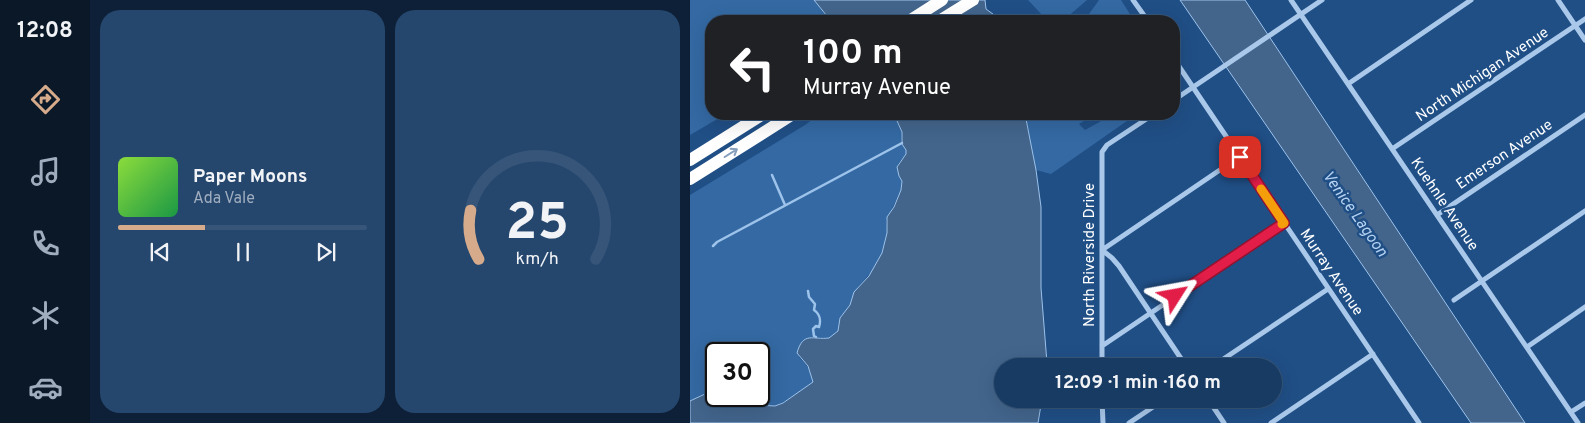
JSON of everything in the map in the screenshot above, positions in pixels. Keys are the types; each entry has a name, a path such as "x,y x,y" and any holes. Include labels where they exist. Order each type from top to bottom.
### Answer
{"highway":[{"path":"918,15 942,0"},
{"path":"949,15 973,0"},
{"path":"690,160 753,120"},
{"path":"690,180 784,120"}],"street":[{"path":"1133,0 1144,15"},
{"name":"Kuehnle Avenue","path":"1291,0 1578,423"},
{"path":"1180,96 1322,0"},
{"path":"1348,84 1471,0"},
{"path":"1558,0 1585,40"},
{"name":"North Michigan Avenue","path":"1392,149 1585,19"},
{"name":"Murray Avenue","path":"1180,68 1417,422"},
{"name":"Emerson Avenue","path":"1437,215 1585,115"},
{"name":"North Riverside Drive","path":"1102,358 1102,155 1107,145 1145,120"},
{"path":"1181,358 1119,266 1102,250 1240,157"},
{"path":"1454,300 1585,211"},
{"path":"1102,346 1284,223"},
{"path":"1225,358 1328,289"},
{"path":"1526,347 1585,307"},
{"path":"1271,423 1373,354"},
{"path":"1571,412 1585,403"},
{"path":"1102,408 1103,423"},
{"path":"1129,423 1152,408"},
{"path":"1214,408 1224,423"}],"shaded area":[{"path":"690,0 815,0 825,15 705,15 705,120 716,120 690,135"},
{"path":"1028,0 1087,0 1070,15 1042,15"},
{"path":"1099,0 1121,0 1130,15 1088,15"},
{"path":"812,120 897,120 902,132 901,141 906,154 898,164 899,176 902,181 901,190 886,221 887,233 882,253 873,270 858,287 850,305 840,318 838,331 829,338 812,337 799,357 810,371 813,382 778,405 770,406 770,342 705,342 705,394 690,401 690,195"},
{"path":"1026,120 1085,120 1079,124 1085,130 1103,120 1128,120 1051,174 1036,170"}],"water":[{"path":"814,0 985,0 986,9 994,15 826,15"},
{"name":"Venice Lagoon","path":"1180,0 1245,0 1525,423 1471,423"},
{"path":"897,120 1026,120 1041,207 1041,288 1047,358 994,358 994,408 1040,408 1038,423 690,423 690,401 705,394 705,407 770,407 783,403 813,382 808,366 797,353 799,346 806,339 829,338 838,331 840,318 850,305 854,292 869,276 882,253 887,233 887,217 894,207 901,190 902,181 897,167 906,154 902,144 902,132"}],"waterway":[{"path":"713,246 717,242 902,143"},
{"path":"772,175 785,205"},
{"path":"808,291 809,297 815,304 814,310 820,318 819,327 816,326 813,329 814,336 816,337"}],"slow traffic":[{"path":"1261,189 1284,223 1282,224"}],"route":[{"path":"1175,296 1284,223 1240,157"}]}
